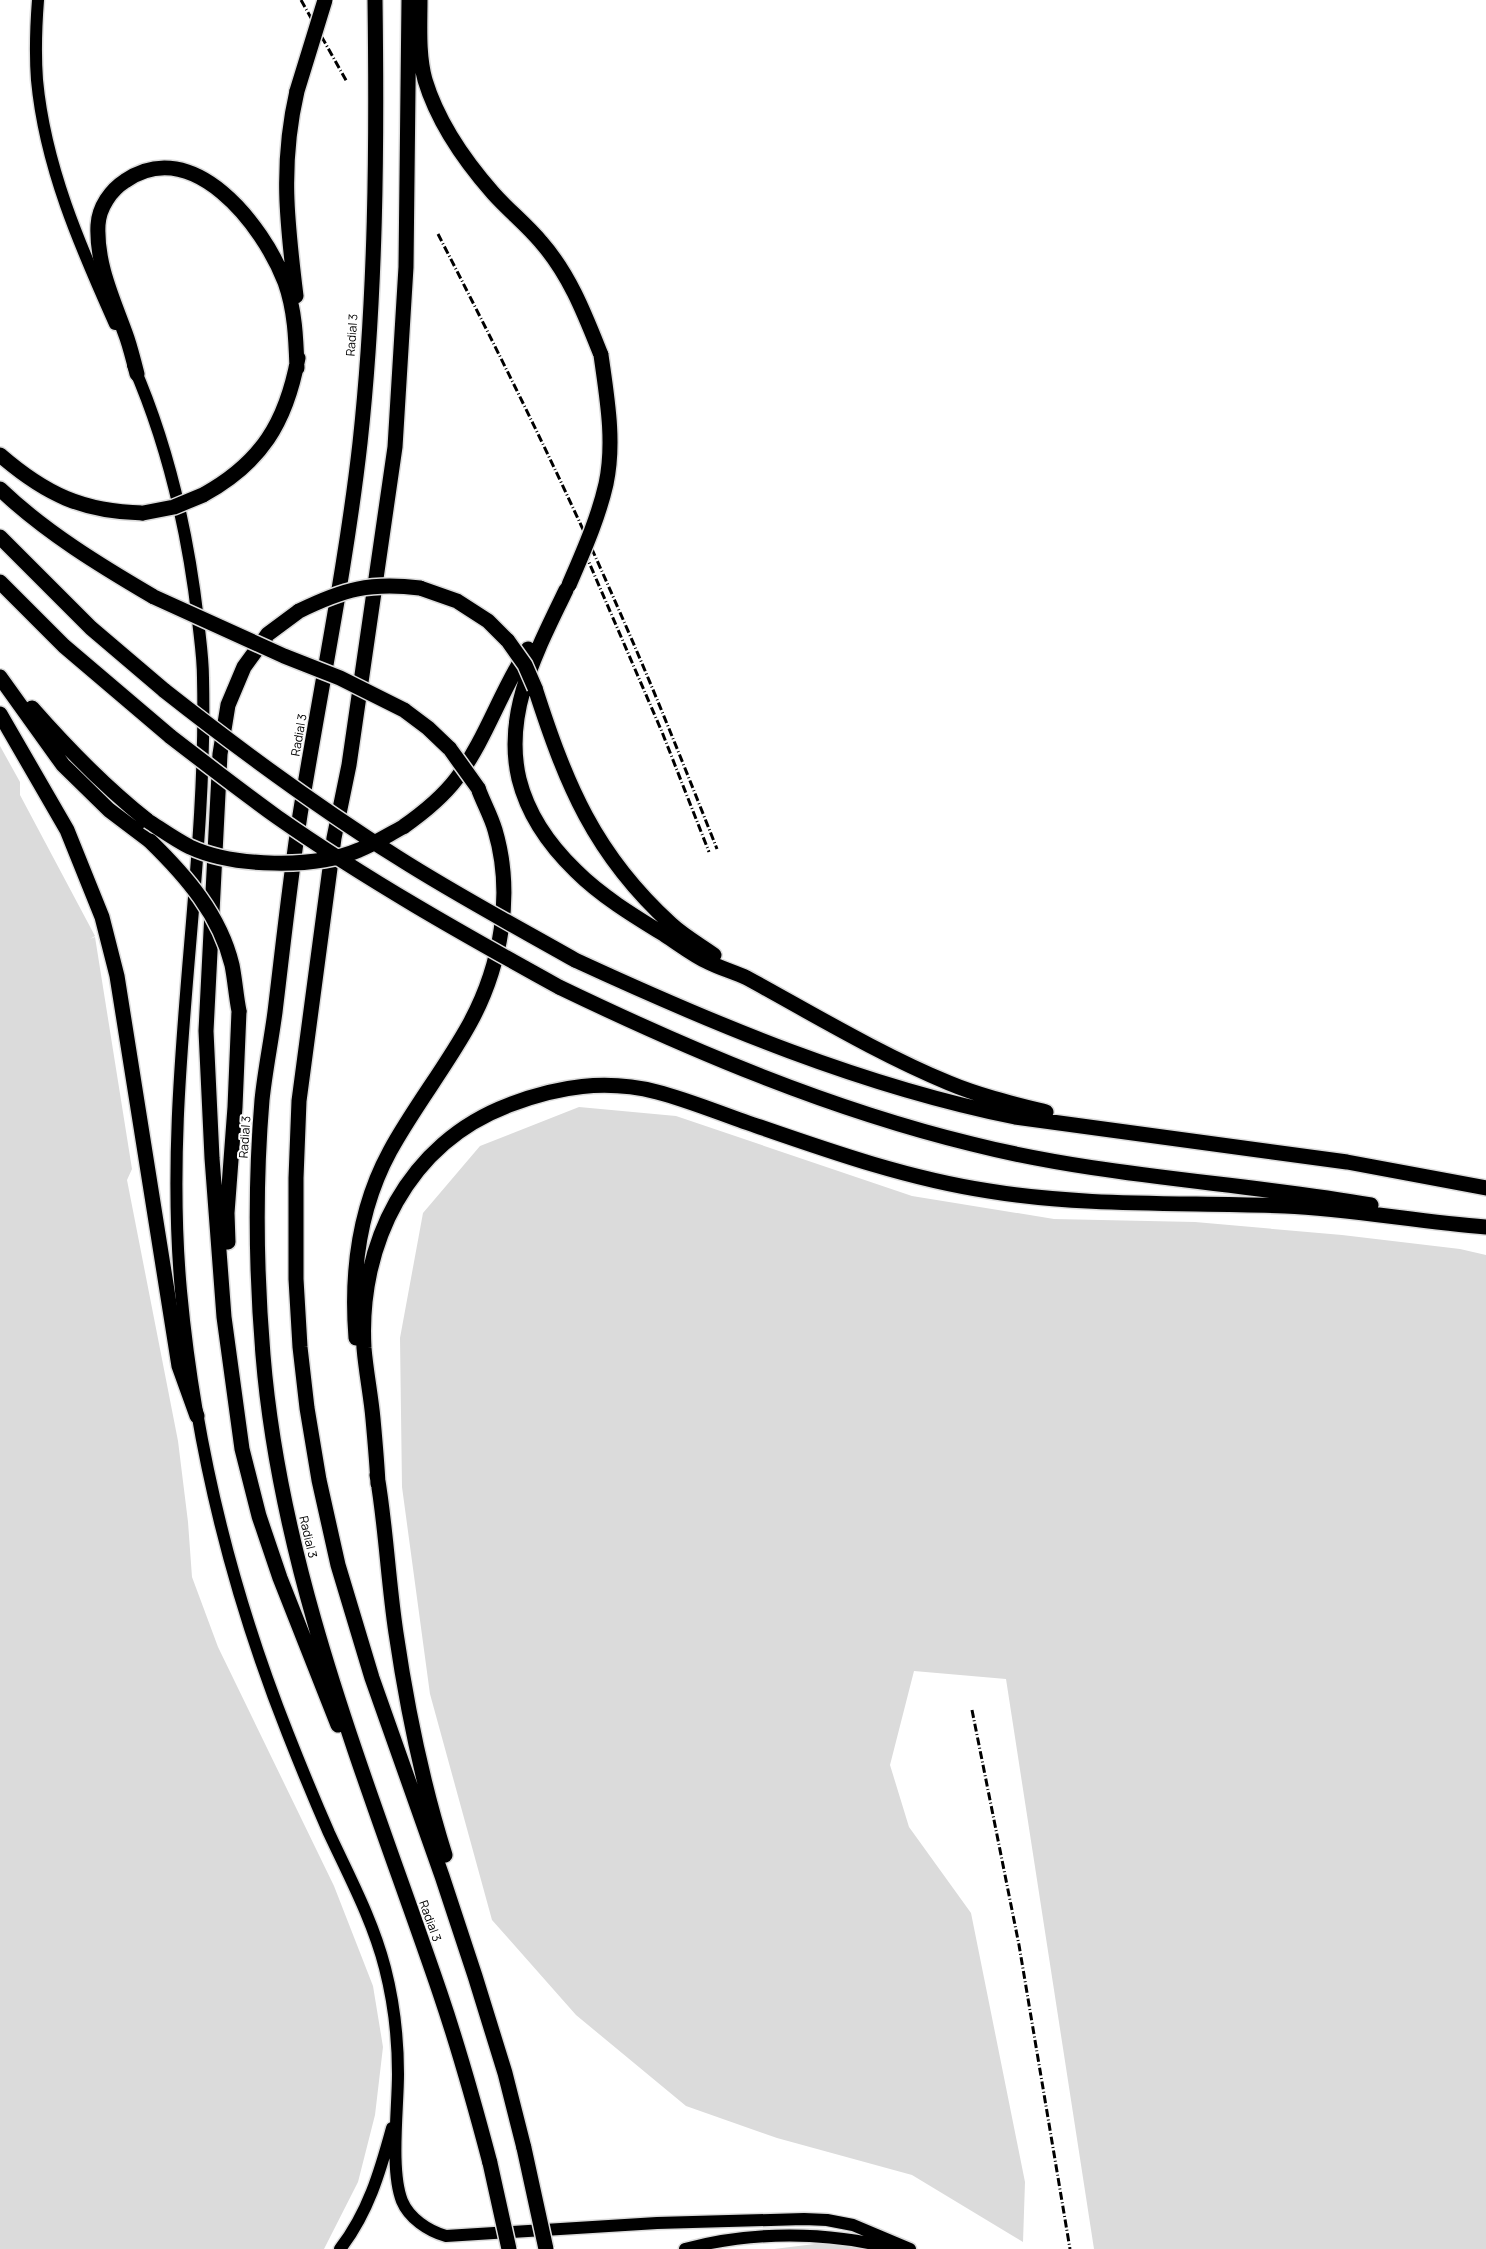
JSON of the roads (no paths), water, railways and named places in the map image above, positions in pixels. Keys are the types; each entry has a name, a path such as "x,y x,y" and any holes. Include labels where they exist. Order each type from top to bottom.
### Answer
{"highway":[{"path":"0,455 27,478 62,498 102,510 143,513 174,507 224,484 242,469 272,434 292,391 300,351 300,327 288,230 285,171 287,147 297,91 325,0"},
{"name":"Radial 3","path":"375,0 376,119 372,274 360,442 335,614 300,817 263,1097 258,1174 258,1251 263,1354 270,1416 299,1564 338,1694 467,2076 490,2163 509,2249"},
{"name":"Radial 3","path":"409,0 406,267 395,447 351,755 334,838 300,1101 296,1178 296,1279 300,1347 307,1408 319,1480 338,1565 372,1678 442,1876 505,2073 546,2249"},
{"path":"420,0 421,50 425,78 446,130 462,154 493,193 542,242 562,270 578,298 601,355 609,417 610,448 606,484 591,533 568,588 535,654 521,697 517,720 516,752 519,779 529,808 544,836 576,872 624,910 707,962 744,977 853,1036 950,1084 1060,1116 1082,1126"},
{"path":"137,374 127,338 111,300 102,266 98,222 103,206 111,193 120,185 134,175 148,170 165,168 180,170 212,185 232,202 261,236 285,283 292,308 296,368"},
{"path":"0,489 43,525 114,574 154,597 284,656 340,678 404,710 428,728 450,749 478,788 495,829 504,874 500,938 484,997 390,1152 373,1188 363,1223 357,1255 354,1316 358,1367 378,1484"},
{"path":"0,536 91,628 165,691 281,780 406,863 575,960 656,997 839,1069 904,1090 969,1107 1082,1126 1347,1162 1486,1188"},
{"path":"0,582 64,646 171,737 277,817 365,875 463,934 560,987 645,1028 832,1102 972,1144 1056,1162 1329,1198 1486,1226"},
{"path":"397,1872 280,1578 250,1484 242,1449 232,1384 224,1317 212,1158 207,1022 220,754 228,705 244,667 268,634 299,611 332,595 367,586 394,585 420,588 457,601 488,621 508,641 524,665 535,688 561,766 585,816 612,860 647,901 672,925 744,977"},
{"path":"0,671 71,752 120,800 148,821 191,847 229,860 263,863 320,860 357,851 403,827 424,812 458,777 476,748 512,673 568,588"},
{"path":"0,677 62,765 109,810 150,841 180,870 200,895 218,929 232,964 238,1011 235,1106 227,1212 231,1316 246,1448 280,1578"},
{"path":"0,714 67,830 102,917 118,976 179,1366 197,1416"},
{"path":"505,2073 479,1966 428,1799 411,1721 395,1632 364,1346 368,1284 377,1242 386,1217 416,1171 436,1149 456,1134 497,1109 529,1097 566,1087 618,1085 657,1092 827,1150 901,1172 991,1192 1083,1200 1288,1206 1354,1212 1428,1223 1486,1226"}],"main road":[{"path":"38,0 36,33 37,80 45,131 60,191 78,241 137,374 164,452 185,528 195,593 203,671 204,753 181,1050 176,1166 180,1288 197,1416 218,1511 252,1639 327,1829 360,1897 385,1968 394,2009 397,2047 396,2164 403,2204 418,2221 437,2234 446,2236 657,2223 804,2219 827,2220 853,2225 910,2249"},
{"path":"340,2249 361,2219 374,2191 397,2107"},
{"path":"685,2249 740,2238 779,2236 850,2240 894,2249"}],"railway":[{"path":"301,0 347,82"},
{"path":"438,234 576,513 631,638 717,849"},
{"path":"585,553 662,732 709,852"},
{"path":"972,1710 1019,1945 1070,2249"}]}
